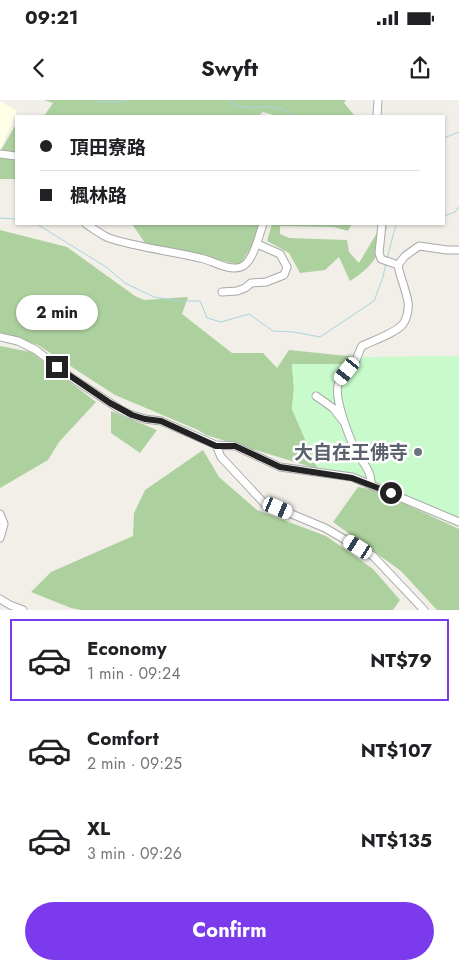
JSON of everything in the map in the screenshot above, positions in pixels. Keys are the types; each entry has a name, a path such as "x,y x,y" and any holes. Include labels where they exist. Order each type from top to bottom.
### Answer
{"street":[{"path":"377,115 378,100"},
{"path":"0,154 15,156"},
{"path":"88,225 107,237 235,268 242,267 248,263 257,244 263,225"},
{"path":"382,225 379,253 381,259 398,264"},
{"path":"222,292 237,291 251,283 266,282 284,275 287,267 280,254 257,244"},
{"path":"371,484 367,468 354,448 344,424 337,390 338,382 357,359 362,346 403,324 408,304 399,276 398,264 405,256 420,246 459,250"},
{"path":"0,337 18,340 36,350 72,378 120,410 145,419 161,421 216,446 235,446 280,467 352,478 371,484 459,522"},
{"path":"316,396 333,408 344,424"},
{"path":"216,446 220,457 263,502 324,528 374,556 424,610"},
{"path":"0,514 4,524 0,538"},
{"path":"0,599 23,610"}],"shaded area":[{"path":"0,101 17,111 0,148"}],"green space":[{"path":"44,100 346,100 344,103 354,115 274,115 263,112 259,115 45,115 53,103"},
{"path":"15,126 15,179 0,179 0,152"},
{"path":"133,225 263,225 240,265 145,243"},
{"path":"272,225 351,225 348,231 334,227 280,226 280,234 289,238 347,240 349,252 359,263 381,226 387,227 379,252 371,264 350,281 339,257 325,270 300,273 289,253 267,241"},
{"path":"0,230 67,247 135,296 144,300 188,297 182,314 232,353 263,353 277,368 289,350 357,357 342,364 292,365 294,389 292,409 318,469 206,435 115,395 38,345 0,334"},
{"path":"0,346 31,352 96,402 59,442 48,460 0,488"},
{"path":"459,356 459,521 318,469 292,409 294,389 292,364 342,364 357,357"},
{"path":"111,411 157,430 140,453 111,433"},
{"path":"203,450 219,477 257,510 326,536 373,569 400,600 393,610 81,610 71,608 31,592 51,572 133,536 134,513 145,490"},
{"path":"358,487 375,490 459,529 459,610 437,610 401,571 333,522"}],"waterway":[{"path":"94,102 121,102 126,100"},
{"path":"228,100 236,105 245,107 281,108 292,115"},
{"path":"445,138 459,132"},
{"path":"445,216 455,212 459,207"},
{"path":"0,218 15,219"},
{"path":"39,225 106,267 125,283 154,297 180,301 200,301 207,318 221,322 249,314 273,331 294,332 320,337 374,301 386,263"},
{"path":"387,259 396,225"}],"place":[{"name":"大自在王佛寺","path":"418,452"}],"route":[{"path":"57,367 120,410 132,415 161,421 216,446 235,446 280,467 352,478 391,493"}]}
